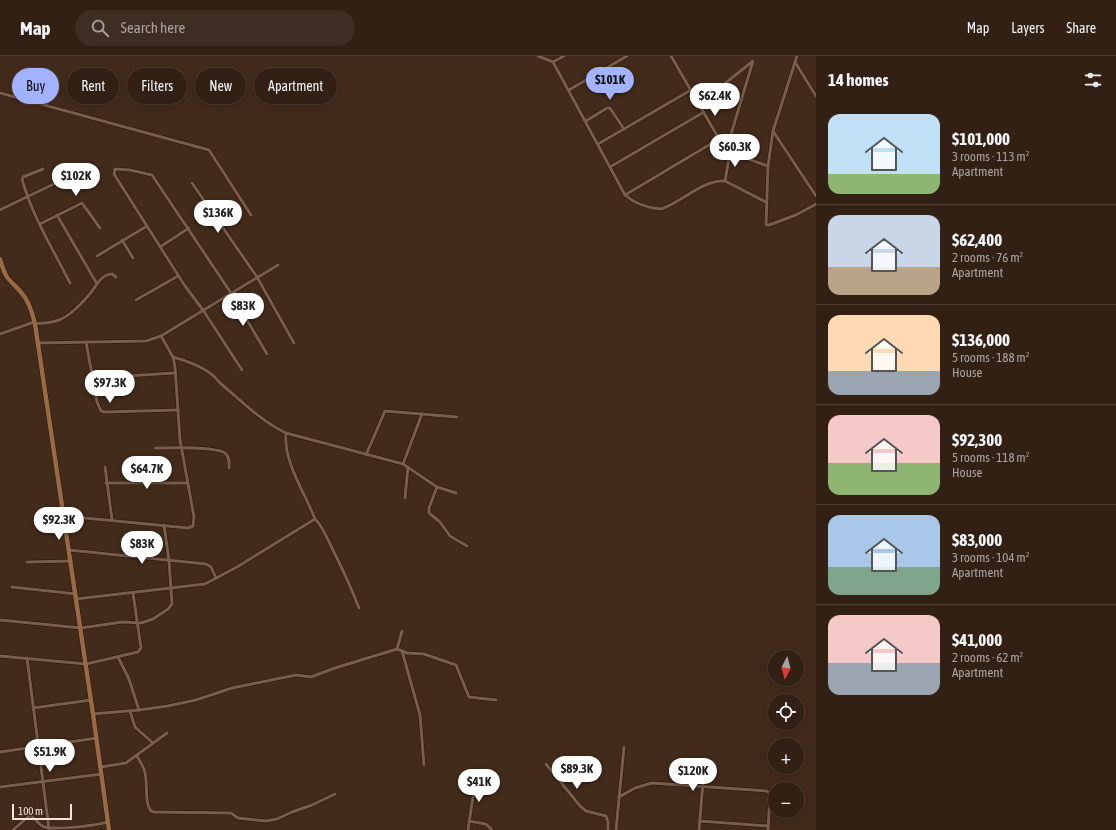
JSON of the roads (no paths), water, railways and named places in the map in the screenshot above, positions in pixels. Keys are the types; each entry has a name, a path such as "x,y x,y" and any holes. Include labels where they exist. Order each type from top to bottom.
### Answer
{"street":[{"path":"538,56 553,62 625,195 632,201 654,209 661,209 707,184 717,180 725,180 766,202"},
{"path":"553,62 564,56"},
{"path":"569,90 627,56"},
{"path":"671,56 726,151 768,166"},
{"path":"726,151 754,56"},
{"path":"797,56 773,131 768,166 766,225 796,215 816,204"},
{"path":"699,104 752,61"},
{"path":"795,62 816,96"},
{"path":"598,144 691,90"},
{"path":"0,93 208,150 251,214"},
{"path":"586,121 607,108 610,108 624,129"},
{"path":"610,167 704,112"},
{"path":"773,131 816,196"},
{"path":"625,195 719,139"},
{"path":"725,180 730,153"},
{"path":"43,169 22,178 27,197 70,283"},
{"path":"242,370 204,310 178,276 114,174 115,169 130,170 152,175 189,228 231,293 267,354"},
{"path":"0,210 58,182"},
{"path":"192,183 257,277 294,343"},
{"path":"40,224 82,203 100,228"},
{"path":"57,215 97,284"},
{"path":"97,256 147,226"},
{"path":"160,247 189,228"},
{"path":"122,240 133,258"},
{"path":"0,259 8,278 27,301 33,313 35,323 94,714 109,830"},
{"path":"38,343 146,341 161,336 278,265"},
{"path":"0,334 35,323 59,320 74,310 90,295 105,275 112,274 116,277"},
{"path":"136,300 178,276"},
{"path":"64,516 188,528 193,526 194,517 180,440 175,373 172,357 161,336"},
{"path":"86,342 97,402 101,410 105,412 178,410"},
{"path":"172,357 187,361 216,376 219,382 266,422 286,433 403,464 437,487 456,493"},
{"path":"93,378 175,373"},
{"path":"366,455 385,411 457,417"},
{"path":"403,464 422,414"},
{"path":"286,433 285,440 289,460 315,519 319,523 353,591 359,608"},
{"path":"155,448 213,450 226,454 229,461 229,468"},
{"path":"105,467 112,520"},
{"path":"405,498 408,467"},
{"path":"106,483 188,483"},
{"path":"437,487 429,508 429,513 440,522 450,536 467,546"},
{"path":"12,587 76,597 133,593 205,584 315,519"},
{"path":"0,620 81,628 122,622 141,623 153,619 171,606 172,588 164,525"},
{"path":"69,550 206,564 211,567 216,578"},
{"path":"28,562 71,561"},
{"path":"0,656 86,664 134,654 140,650 133,593"},
{"path":"397,649 402,631"},
{"path":"94,714 139,710 196,700 232,688 296,675 311,677 397,649 413,654 424,654 453,663 458,667 469,697 496,700"},
{"path":"402,651 420,715 424,765"},
{"path":"118,657 129,679 139,710"},
{"path":"27,658 49,828"},
{"path":"33,708 91,700"},
{"path":"130,711 136,727 153,743"},
{"path":"101,767 126,763 167,733"},
{"path":"0,752 97,738"},
{"path":"616,830 624,747"},
{"path":"137,756 145,771 148,807 154,812 231,813 238,818 266,820 277,819 335,794"},
{"path":"699,830 705,759"},
{"path":"546,764 586,812 606,816 608,830"},
{"path":"0,787 102,774"},
{"path":"468,830 474,790 484,774"},
{"path":"619,797 635,788 652,783 770,792 768,828 700,821"},
{"path":"13,830 30,815 42,826 49,828 72,829 108,822"},
{"path":"469,821 486,824 492,830"}]}
